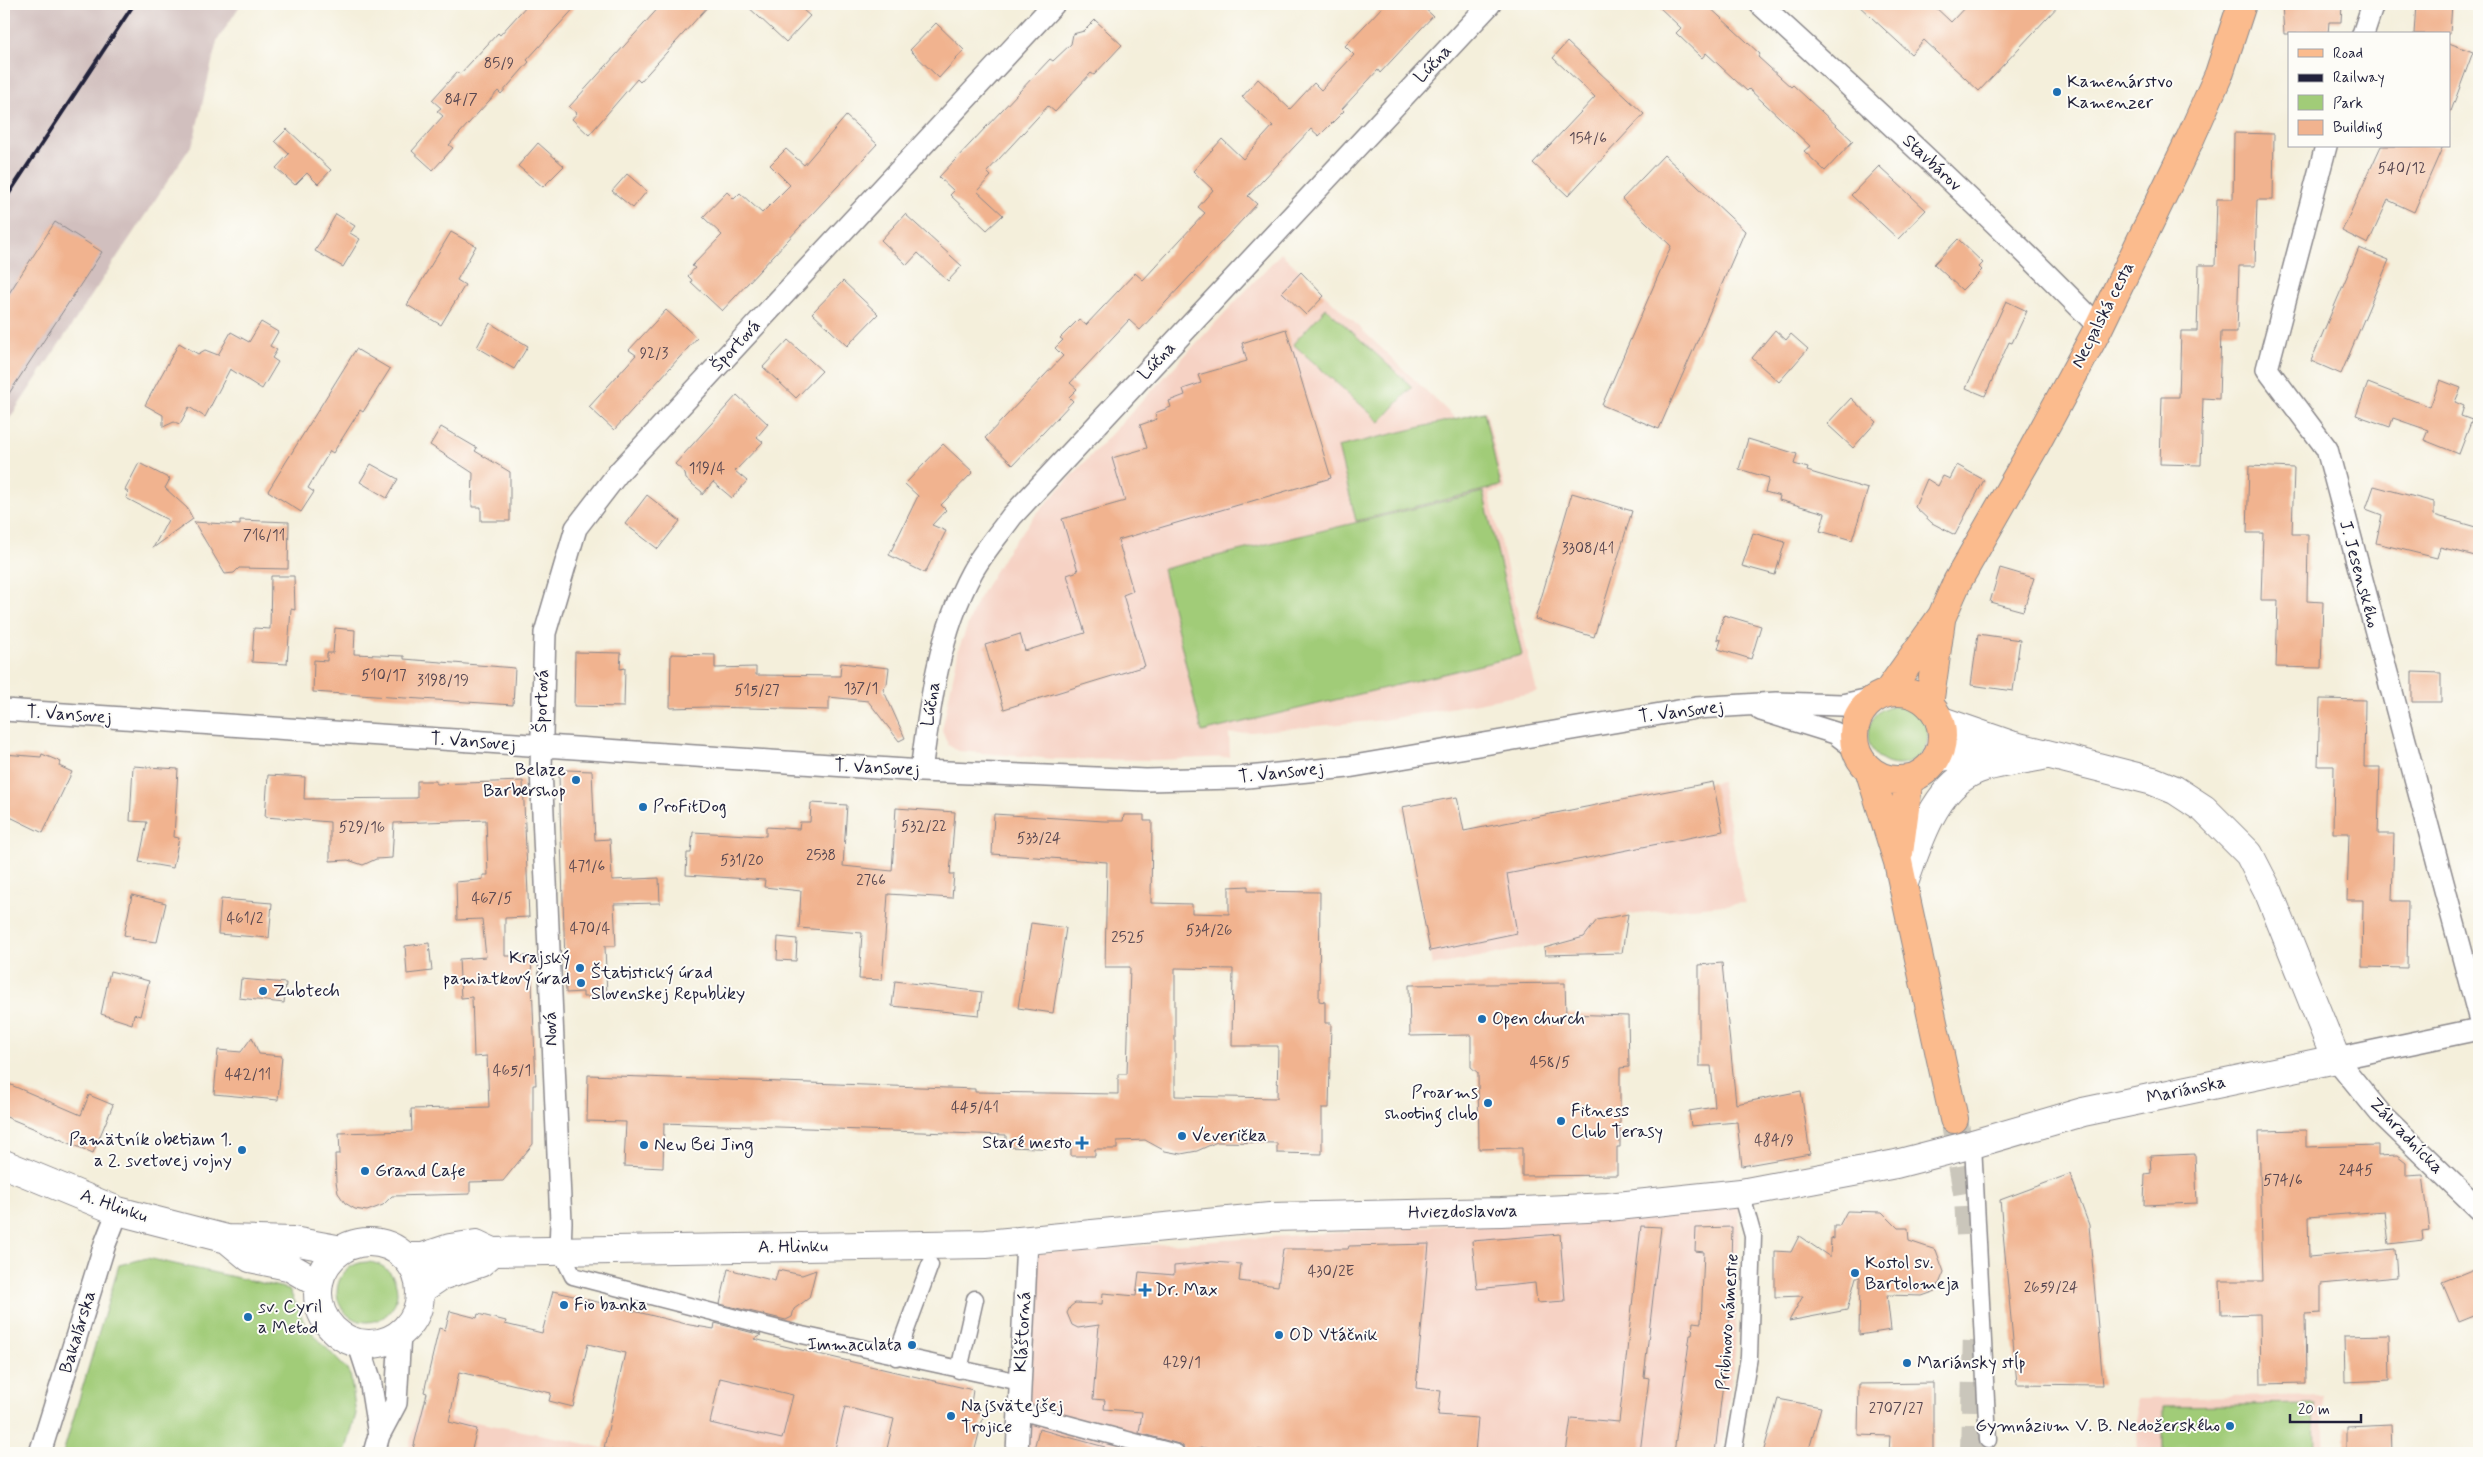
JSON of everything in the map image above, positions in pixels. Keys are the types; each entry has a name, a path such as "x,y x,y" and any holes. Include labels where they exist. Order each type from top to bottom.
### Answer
{"main road":[{"name":"Necpalská cesta","path":"1881,696 1942,616 1957,582 2034,449 2099,327 2190,139 2219,74 2242,4"},
{"name":"Necpalská cesta","path":"1934,712 1942,616"},
{"path":"1862,759 1888,778 1909,778 1922,772 1936,758 1941,743 1934,712 1910,693 1881,696 1864,707 1857,720 1854,734 1862,759 1900,874 1954,1119"},
{"path":"1900,874 1909,778"}],"street":[{"name":"Športová","path":"541,747 545,633 576,528 619,472 1054,4"},
{"name":"Lúčna","path":"921,771 936,674 944,638 972,571 1012,516 1490,4"},
{"name":"Stavbárov","path":"1760,4 2029,255 2099,327"},
{"path":"2364,32 2373,4"},
{"name":"J. Jesenského","path":"2325,148 2268,368 2327,449 2479,1017"},
{"name":"T. Vansovej","path":"4,710 921,771 1146,780 1237,778 1348,767 1696,708 1776,703 1842,705 1881,696"},
{"name":"T. Vansovej","path":"1746,706 1835,733 1862,759"},
{"path":"1934,712 2011,745 2153,781 2174,790 2204,809 2226,828 2249,854 2269,893 2336,1059"},
{"path":"1936,758 2011,745"},
{"name":"Nová","path":"541,747 552,1044 561,1222 560,1250"},
{"path":"1900,874 1935,806 1948,791 1967,775 1983,767 2045,755"},
{"name":"Mariánska","path":"1896,1164 2083,1112 2479,1030"},
{"name":"Záhradnícka","path":"2336,1059 2380,1113 2479,1209"},
{"path":"1973,1144 1988,1440"},
{"name":"A. Hlinku","path":"4,1164 118,1211 227,1239 293,1241 342,1250 361,1243 375,1242 394,1249 405,1257 423,1257 450,1248 476,1244 493,1252 986,1244 1027,1241"},
{"name":"Hviezdoslavova","path":"1027,1241 1270,1216 1501,1212 1608,1207 1741,1194 1896,1164"},
{"name":"Pribinovo námestie","path":"1732,1453 1750,1348 1753,1236 1741,1194"},
{"name":"Bakalárska","path":"40,1453 104,1244 118,1211"},
{"name":"A. Hlinku","path":"227,1239 250,1258 288,1266 319,1284"},
{"name":"Kláštorná","path":"1017,1453 1027,1241"},
{"path":"342,1250 327,1264 319,1284 318,1300 326,1321 338,1333 358,1342 380,1342 400,1333 416,1312 420,1290 416,1274 405,1257"},
{"path":"560,1250 573,1276 710,1313 896,1357 1020,1382"},
{"path":"420,1290 441,1276 480,1263 493,1252"},
{"path":"896,1357 930,1265"},
{"path":"959,1370 975,1299"},
{"path":"376,1444 396,1403 400,1333"},
{"path":"358,1342 370,1379 376,1444"},
{"path":"1019,1411 1176,1453"}],"shaded area":[{"path":"4,4 241,4 217,41 193,143 4,427"},
{"path":"1281,253 1455,418 1486,411 1505,489 1489,493 1537,692 1384,720 1229,734 1230,757 1158,760 1054,759 958,751 948,745 942,730 959,648 976,603 1009,548 1038,512"},
{"path":"1721,781 1745,903 1628,914 1597,920 1584,937 1432,966 1402,807 1457,797 1464,831"},
{"path":"1739,1205 1735,1354 1721,1453 1027,1453 1035,1253"},
{"path":"690,1324 920,1379 908,1453 628,1453 629,1446 661,1452"},
{"name":"Gymnázium V. B. Nedožerského","path":"2322,1395 2325,1453 2138,1453 2136,1399"},
{"path":"419,1411 565,1439 624,1453 407,1453"}],"green space":[{"path":"1326,308 1412,387 1380,422 1293,344"},
{"path":"1484,412 1501,486 1356,521 1338,447"},
{"path":"1483,492 1522,655 1202,732 1163,569"},
{"path":"1898,705 1915,710 1923,718 1928,735 1923,752 1915,760 1898,765 1881,760 1873,752 1868,735 1873,718 1881,710"},
{"path":"147,1258 289,1289 306,1326 350,1373 356,1414 345,1453 63,1453 119,1265"},
{"path":"367,1262 383,1267 388,1271 392,1276 397,1292 392,1308 388,1313 383,1317 367,1322 351,1317 346,1313 342,1308 337,1292 342,1276 346,1271 351,1267"},
{"name":"Gymnázium V. B. Nedožerského","path":"2314,1404 2315,1453 2163,1453 2163,1406"}],"building":[{"path":"528,4 578,4 527,60 529,62 501,94 498,91 449,145 453,148 433,170 412,151 443,116 437,111 441,108 432,100 457,72 460,74 498,33 500,35"},
{"path":"662,4 710,4 640,82 637,79 589,135 572,119 577,113 569,107"},
{"path":"745,4 796,4 810,16 786,42"},
{"path":"1385,4 1420,4 1433,16 1380,73 1378,70 1342,109 1344,111 1319,136 1311,129 1248,196 1257,204 1140,330 1129,320 1070,383 1077,389 1069,397 1073,401 1013,465 985,438 1063,356 1055,348 1063,340 1060,338 1079,319 1086,325 1135,273 1143,280 1205,213 1198,207 1213,190 1193,171 1222,139 1243,159 1273,126 1242,97 1258,79 1290,109 1314,83 1321,90 1354,55 1345,46"},
{"path":"1656,4 1706,4 1760,54 1758,57 1791,87 1793,85 1853,141 1825,171 1804,151 1810,146 1749,89 1747,91 1706,53 1702,58 1676,33 1681,28"},
{"path":"1857,4 1932,4 1951,22 1968,4 2060,4 1979,91 1924,40 1911,54"},
{"path":"2282,4 2342,4 2341,22 2329,22 2328,32 2288,32 2288,34 2284,34"},
{"path":"2416,4 2452,4 2450,34 2450,32 2414,32"},
{"path":"1095,20 1122,45 1094,75 1091,73 1055,112 1048,106 987,172 991,176 977,191 1003,215 987,230 950,195 954,191 939,177 1050,59 1053,61 1071,44 1073,34 1084,31"},
{"path":"936,23 964,50 939,78 910,50"},
{"path":"1567,42 1644,114 1568,196 1533,163 1595,97 1553,58"},
{"path":"2450,43 2473,52 2450,110"},
{"path":"846,116 877,144 722,311 691,282 692,280 688,276 695,268 692,266 722,235 703,217 727,192 734,199 740,193 762,213 790,185 770,165 786,149 804,165"},
{"path":"287,129 331,170 318,184 307,173 295,185 276,168 289,154 275,141"},
{"path":"2234,133 2274,134 2273,200 2257,200 2255,266 2239,266 2237,332 2221,332 2219,399 2203,398 2201,465 2160,464 2162,397 2179,397 2181,331 2197,331 2199,265 2215,265 2217,199 2233,199"},
{"path":"538,143 564,166 543,187 518,166"},
{"path":"2380,148 2442,148 2414,212 2388,200 2368,244 2342,231"},
{"path":"1664,155 1745,231 1659,429 1602,405 1671,246 1622,199"},
{"path":"1879,166 1926,210 1898,239 1851,195"},
{"path":"627,174 647,191 633,208 612,191"},
{"path":"336,214 355,226 350,233 360,239 343,267 315,251"},
{"path":"905,214 962,266 948,281 918,253 907,265 881,240"},
{"path":"55,222 102,252 4,401 4,301"},
{"path":"451,232 476,246 457,280 465,285 441,325 407,305"},
{"path":"1958,239 1983,263 1979,267 1982,270 1962,290 1934,264"},
{"path":"2359,248 2389,260 2341,374 2311,361"},
{"path":"1301,272 1324,296 1306,315 1282,292"},
{"path":"843,281 878,314 847,346 812,313"},
{"path":"2006,301 2027,311 2012,343 2009,342 1985,396 1966,388"},
{"path":"666,310 697,338 614,430 589,407 636,355 629,350"},
{"path":"261,322 278,332 270,346 277,350 272,358 278,362 262,389 230,369 205,417 189,407 180,424 174,422 163,427 163,415 145,405 179,343 198,354 205,350 218,355 231,332 249,342"},
{"path":"490,323 528,346 514,369 477,347"},
{"path":"1286,329 1331,478 1118,540 1133,591 1123,595 1145,666 1004,709 985,645 1020,634 1025,651 1085,633 1067,575 1078,571 1062,519 1125,501 1112,458 1147,448 1140,425 1157,419 1155,413 1171,407 1169,401 1185,395 1183,389 1201,383 1198,375 1247,361 1242,343"},
{"path":"1775,330 1786,340 1791,334 1808,349 1779,382 1752,358"},
{"path":"788,340 822,371 796,398 763,367"},
{"path":"356,349 390,369 363,412 360,410 333,453 330,451 308,488 314,492 301,512 268,491"},
{"path":"2440,380 2461,388 2455,402 2464,406 2461,416 2472,420 2459,454 2424,440 2428,430 2393,418 2390,427 2356,415 2368,383 2430,407"},
{"path":"737,395 768,424 757,437 763,442 735,471 747,481 732,498 713,482 702,495 702,492 686,479 685,473 675,464"},
{"path":"1851,398 1876,422 1853,448 1827,424"},
{"path":"441,427 477,448 475,451 510,472 510,521 481,521 481,507 472,507 473,473 430,445"},
{"path":"1748,439 1797,454 1794,464 1808,468 1807,471 1868,489 1852,540 1820,531 1825,513 1779,500 1780,496 1765,492 1769,478 1739,469"},
{"path":"943,444 973,472 941,505 946,510 932,525 946,531 925,573 889,555 918,496 905,484"},
{"path":"139,463 170,479 165,488 187,508 193,519 153,548 168,520 126,498 128,492 125,490"},
{"path":"371,464 398,479 387,498 360,482"},
{"path":"1957,465 1984,480 1955,535 1932,523 1915,507 1927,479 1938,486 1943,476 1950,479"},
{"path":"2249,466 2294,468 2292,534 2308,534 2307,601 2323,602 2321,668 2276,667 2278,600 2261,600 2263,533 2247,533"},
{"path":"2374,486 2434,502 2434,515 2479,528 2479,557 2440,547 2437,558 2376,543 2382,515 2366,509"},
{"path":"1572,493 1632,511 1594,637 1535,619"},
{"path":"647,495 680,521 658,549 625,524"},
{"path":"240,520 289,522 288,569 239,568 234,573 225,574 194,522 240,525"},
{"path":"1753,533 1785,542 1775,575 1742,566"},
{"path":"2000,568 2034,578 2023,611 1990,602"},
{"path":"271,576 294,576 295,610 291,609 287,664 252,662 254,628 270,629"},
{"path":"1724,615 1761,626 1751,659 1718,649 1721,640 1717,639"},
{"path":"335,628 355,630 354,654 404,656 404,659 515,668 513,705 313,692 314,660 327,661 327,653 333,653"},
{"path":"1978,634 2020,640 2013,691 1971,685"},
{"path":"575,652 621,653 620,669 625,668 624,707 574,706"},
{"path":"671,654 715,655 715,668 756,667 756,675 840,676 841,663 889,668 887,684 883,689 905,738 899,741 868,701 829,697 829,710 670,708"},
{"path":"2412,672 2441,673 2441,702 2412,702"},
{"path":"2320,699 2365,700 2364,767 2380,767 2378,834 2394,834 2392,901 2408,901 2407,968 2362,967 2363,900 2347,900 2349,833 2333,833 2334,766 2318,766"},
{"path":"4,754 41,757 42,754 61,762 59,766 72,772 43,833 4,814"},
{"path":"133,766 178,769 174,837 179,838 173,868 139,862 147,822 130,821"},
{"path":"566,770 592,771 595,840 610,839 612,880 659,878 660,903 614,904 616,946 605,946 607,996 583,997 583,992 566,993 559,776"},
{"path":"268,775 305,777 304,799 417,798 417,781 436,781 436,784 523,781 529,917 505,918 505,956 531,956 536,1085 533,1085 533,1144 503,1181 470,1182 470,1194 392,1196 383,1205 367,1211 355,1209 345,1203 338,1193 336,1182 335,1154 340,1154 339,1133 412,1131 411,1109 489,1107 487,1056 474,1057 472,997 461,998 459,959 486,957 482,919 457,920 456,882 483,879 483,875 488,875 486,820 394,823 392,858 376,859 363,865 348,860 330,861 330,822 265,817"},
{"path":"1713,782 1723,831 1507,874 1517,933 1430,951 1402,807 1457,797 1464,831"},
{"path":"811,803 847,805 843,866 892,871 896,808 955,812 950,874 954,874 952,898 888,894 882,980 859,979 862,933 799,928 801,891 764,887 765,880 686,875 687,853 691,853 693,832 766,836 766,827 799,829 800,822 810,822"},
{"path":"994,814 1104,821 1123,821 1124,815 1144,815 1144,821 1152,821 1151,903 1192,904 1192,913 1229,914 1229,887 1248,886 1248,891 1320,892 1319,1001 1325,1002 1325,1023 1331,1023 1329,1108 1322,1108 1322,1154 1277,1153 1277,1143 1217,1142 1197,1151 1181,1154 1165,1151 1145,1140 1117,1141 1117,1149 1095,1149 1095,1156 1071,1156 1071,1149 1006,1147 1006,1135 664,1123 663,1168 624,1166 626,1122 587,1121 588,1075 975,1089 975,1092 1118,1094 1118,1074 1127,1074 1130,967 1105,967 1107,862 992,854","holes":["1175,968 1233,969 1232,1046 1278,1046 1277,1098 1175,1096"]},
{"path":"132,895 166,903 157,942 132,939 133,937 124,935"},
{"path":"221,899 272,903 269,938 218,934"},
{"path":"1628,914 1622,953 1545,955 1544,948 1584,937 1597,920"},
{"path":"1031,923 1066,928 1053,1013 1018,1008"},
{"path":"778,937 797,939 796,961 777,960"},
{"path":"429,943 432,971 407,974 405,946"},
{"path":"1722,963 1736,1104 1801,1091 1810,1154 1742,1166 1737,1122 1691,1126 1689,1111 1715,1107 1711,1066 1699,1066 1699,965"},
{"path":"110,971 149,981 140,1016 134,1014 132,1024 101,1014"},
{"name":"Zubtech","path":"241,979 286,983 284,1003 239,998"},
{"path":"895,981 982,992 979,1015 892,1006"},
{"path":"1565,983 1566,1014 1628,1016 1629,1067 1620,1068 1620,1147 1617,1147 1617,1175 1522,1176 1522,1148 1479,1149 1478,1073 1471,1067 1471,1035 1410,1036 1409,985"},
{"path":"252,1037 259,1054 282,1056 278,1100 214,1094 218,1050 241,1052"},
{"path":"4,1082 81,1115 89,1095 113,1105 93,1153 4,1116"},
{"path":"2306,1130 2306,1147 2378,1145 2378,1156 2397,1155 2406,1162 2406,1176 2423,1175 2430,1230 2422,1231 2423,1240 2389,1244 2385,1211 2308,1217 2309,1257 2395,1249 2397,1277 2321,1284 2321,1313 2305,1314 2306,1383 2261,1384 2260,1314 2221,1315 2220,1281 2263,1281 2259,1131"},
{"path":"2195,1154 2197,1203 2144,1205 2145,1174 2151,1173 2150,1156"},
{"path":"2070,1174 2089,1225 2103,1385 2017,1384 2000,1200"},
{"name":"Kostol sv. Bartolomeja","path":"1847,1211 1882,1212 1898,1228 1908,1228 1909,1241 1936,1250 1944,1272 1936,1291 1922,1296 1887,1295 1891,1330 1859,1335 1860,1277 1856,1277 1847,1310 1789,1321 1803,1296 1775,1297 1775,1251 1791,1252 1799,1236 1830,1257 1831,1238 1834,1239 1834,1226 1839,1226"},
{"path":"1641,1226 1661,1227 1644,1377 1649,1378 1640,1453 1566,1453 1571,1418 1619,1422"},
{"path":"1732,1227 1729,1330 1715,1453 1674,1453 1690,1335 1692,1335 1693,1322 1701,1323 1704,1252 1695,1251 1696,1228"},
{"path":"1560,1234 1565,1301 1537,1303 1535,1283 1477,1289 1472,1241"},
{"path":"1429,1244 1416,1388 1441,1391 1438,1415 1478,1418 1475,1453 1291,1453 1240,1448 1239,1453 1234,1453 1200,1447 1199,1453 1186,1453 1183,1446 1179,1444 1139,1433 1142,1412 1104,1409 1105,1400 1093,1399 1099,1325 1078,1328 1072,1325 1067,1313 1075,1303 1102,1304 1103,1293 1136,1296 1139,1272 1174,1275 1174,1266 1213,1262 1241,1264 1239,1281 1278,1286 1283,1249 1348,1249 1349,1246"},
{"path":"2479,1267 2479,1314 2459,1322 2442,1282"},
{"path":"728,1269 775,1281 778,1270 802,1275 816,1270 809,1298 794,1309 792,1317 786,1320 720,1304"},
{"path":"553,1291 690,1325 714,1329 715,1323 761,1335 754,1339 973,1390 970,1410 984,1414 974,1453 886,1453 894,1419 845,1407 834,1453 624,1453 604,1448 625,1353 588,1344 573,1407 549,1401 551,1393 459,1372 449,1422 477,1429 471,1453 412,1453 427,1393 424,1392 439,1328 445,1330 450,1311 477,1318 478,1314 506,1321 505,1324 542,1333","holes":["720,1378 793,1395 782,1439 710,1423"]},
{"path":"2389,1335 2390,1380 2345,1382 2344,1336"},
{"path":"1933,1383 1933,1453 1889,1453 1890,1436 1858,1435 1859,1384"},
{"path":"1778,1399 1821,1407 1808,1453 1763,1453"},
{"path":"2391,1425 2392,1453 2346,1453 2346,1427"},
{"path":"1039,1429 1105,1447 1104,1453 1033,1453"}],"tunnel":[{"path":"1955,1124 1968,1198 1970,1235"},
{"path":"1974,1453 1977,1332"}],"railway":[{"path":"4,201 134,4"}],"place":[{"name":"Kamenárstvo Kamenzer","path":"2057,92"},
{"name":"Belaze Barbershop","path":"576,780"},
{"name":"ProFitDog","path":"643,807"},
{"name":"Krajský pamiatkový úrad","path":"580,968"},
{"name":"Štatistický úrad Slovenskej Republiky","path":"581,983"},
{"name":"Zubtech","path":"263,991"},
{"name":"Open church","path":"1482,1019"},
{"name":"Proarms shooting club","path":"1488,1103"},
{"name":"Fitness Club Terasy","path":"1561,1121"},
{"name":"Veverička","path":"1182,1136"},
{"name":"Staré mesto","path":"1082,1143"},
{"name":"New Bei Jing","path":"644,1145"},
{"name":"Pamätník obetiam 1. a 2. svetovej vojny","path":"242,1150"},
{"name":"Grand Cafe","path":"365,1171"},
{"name":"Kostol sv. Bartolomeja","path":"1855,1273"},
{"name":"Dr. Max","path":"1145,1290"},
{"name":"Fio banka","path":"564,1305"},
{"name":"sv. Cyril a Metod","path":"248,1317"},
{"name":"OD Vtáčnik","path":"1279,1335"},
{"name":"Immaculata","path":"912,1345"},
{"name":"Mariánsky stĺp","path":"1907,1363"},
{"name":"Najsvätejšej Trojice","path":"951,1416"},
{"name":"Gymnázium V. B. Nedožerského","path":"2230,1426"}]}
